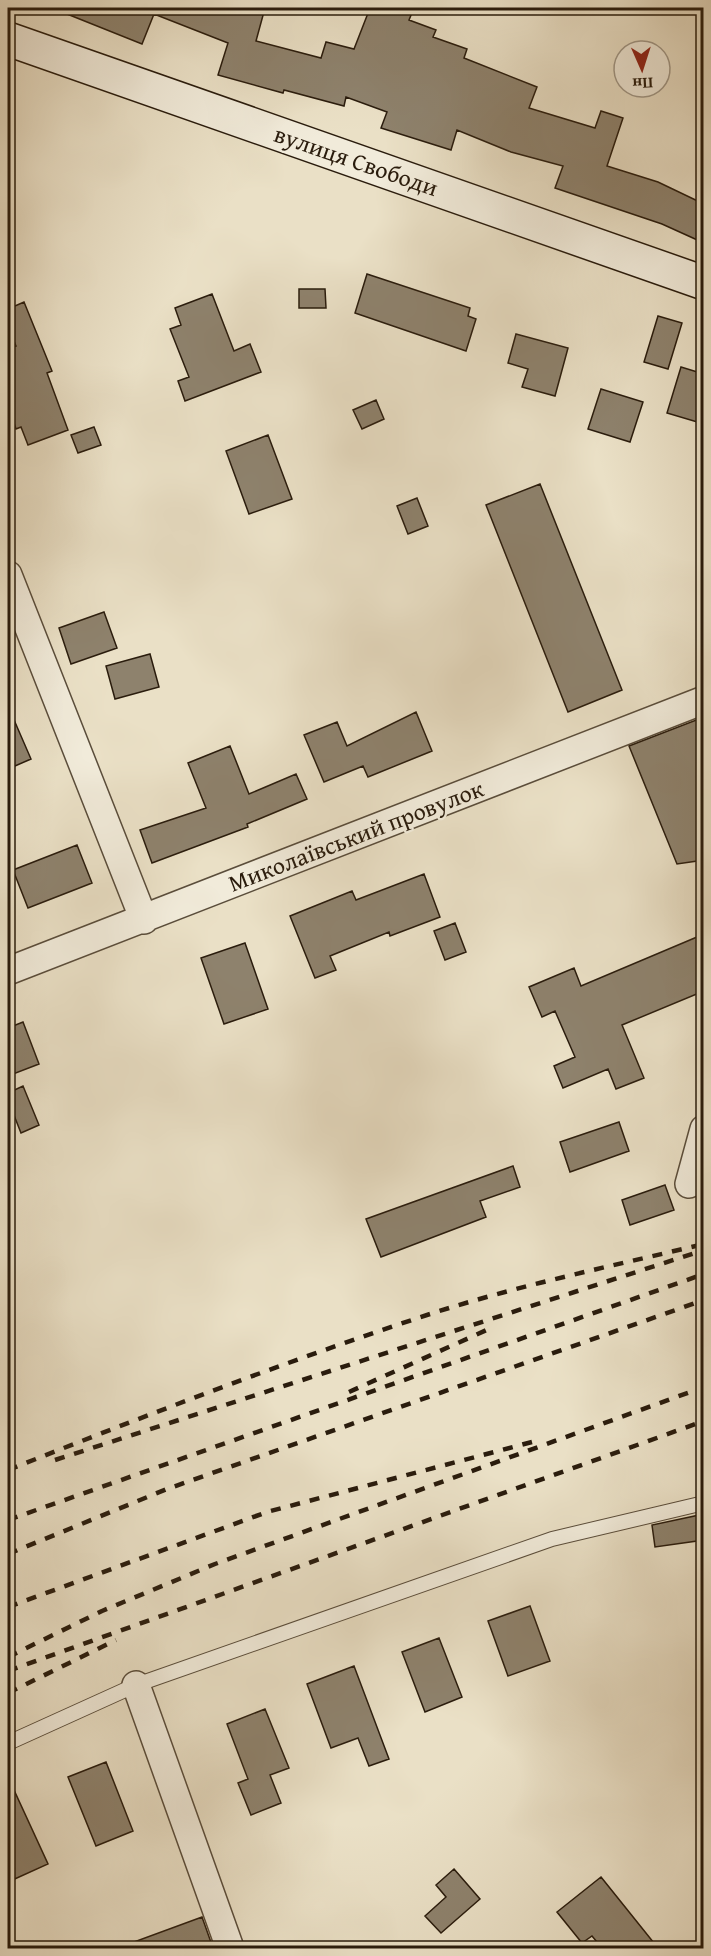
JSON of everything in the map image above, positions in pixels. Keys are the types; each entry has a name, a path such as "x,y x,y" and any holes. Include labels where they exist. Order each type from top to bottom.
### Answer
{"street":[{"name":"вулиця Свободи","path":"8,39 704,283"},
{"path":"8,575 144,920"},
{"name":"Миколаївський провулок","path":"8,970 144,920 704,700"},
{"path":"689,1184 704,1129"},
{"path":"136,1685 230,1948"}],"lane":[{"path":"8,1743 136,1685 552,1539 704,1503"}],"building":[{"path":"52,8 265,8 256,41 321,58 326,42 354,49 370,8 414,8 409,20 436,30 433,37 467,49 464,58 537,87 529,108 595,128 601,111 623,118 607,166 658,182 704,204 704,243 662,224 555,188 563,166 511,152 457,130 451,150 381,128 387,112 346,97 344,106 284,90 283,93 218,75 228,43 154,14 142,44"},
{"path":"367,274 470,308 468,316 476,319 466,351 355,313"},
{"path":"299,289 325,289 326,308 299,308"},
{"path":"212,294 234,351 250,344 261,372 185,401 178,381 189,377 170,329 181,325 175,308"},
{"path":"24,302 52,371 47,373 68,430 28,445 21,427 16,429 8,404 8,349 16,346 8,327 8,309"},
{"path":"658,316 682,323 668,369 644,362"},
{"path":"516,334 568,348 555,396 522,387 528,369 508,363"},
{"path":"681,367 704,374 704,424 667,413"},
{"path":"601,389 643,402 630,442 588,429"},
{"path":"376,400 384,419 362,429 353,410"},
{"path":"94,427 101,445 78,453 71,435"},
{"path":"268,435 292,499 249,514 226,451"},
{"path":"540,484 622,690 568,712 486,505"},
{"path":"417,498 428,526 408,534 397,506"},
{"path":"104,612 117,648 71,664 59,628"},
{"path":"150,654 159,687 115,699 106,666"},
{"path":"8,706 31,759 8,769"},
{"path":"416,712 432,751 368,777 363,766 324,782 304,735 337,722 347,746"},
{"path":"704,717 704,860 677,864 629,746"},
{"path":"230,746 249,794 296,774 307,799 247,824 248,827 152,863 140,830 206,808 188,763"},
{"path":"77,845 92,883 28,908 13,870"},
{"path":"424,874 440,917 390,936 389,932 330,956 336,970 315,978 290,916 352,891 356,900"},
{"path":"455,923 466,952 445,960 434,931"},
{"path":"697,937 699,940 704,938 704,991 622,1025 644,1078 616,1089 608,1069 563,1088 554,1066 575,1057 555,1011 542,1017 529,987 574,968 581,986"},
{"path":"245,943 268,1009 224,1024 201,958"},
{"path":"23,1022 39,1064 8,1076 8,1028"},
{"path":"23,1086 39,1125 21,1133 8,1100 8,1093"},
{"path":"619,1122 629,1151 570,1172 560,1142"},
{"path":"513,1166 520,1187 480,1201 486,1217 381,1257 366,1219"},
{"path":"665,1185 674,1210 630,1225 622,1200"},
{"path":"704,1514 704,1540 655,1547 652,1525"},
{"path":"530,1606 550,1661 508,1676 488,1621"},
{"path":"439,1638 462,1697 425,1712 402,1652"},
{"path":"354,1666 389,1759 369,1766 358,1738 331,1748 307,1684"},
{"path":"265,1709 289,1768 270,1775 281,1803 251,1815 238,1783 248,1779 227,1724"},
{"path":"106,1762 133,1831 96,1846 68,1777"},
{"path":"8,1777 48,1864 8,1882"},
{"path":"454,1869 480,1899 441,1933 425,1916 446,1897 436,1885"},
{"path":"601,1877 658,1948 602,1948 592,1936 582,1943 557,1912"},
{"path":"202,1917 213,1948 123,1948 123,1946"}],"railway":[{"path":"8,1470 323,1350 430,1314 532,1285 704,1244"},
{"path":"55,1460 695,1253"},
{"path":"8,1520 704,1274"},
{"path":"8,1554 167,1489 704,1300"},
{"path":"349,1392 491,1328"},
{"path":"8,1657 102,1611 215,1564 704,1387"},
{"path":"8,1671 704,1421"},
{"path":"8,1607 267,1512 532,1442"},
{"path":"8,1693 116,1640"}]}
